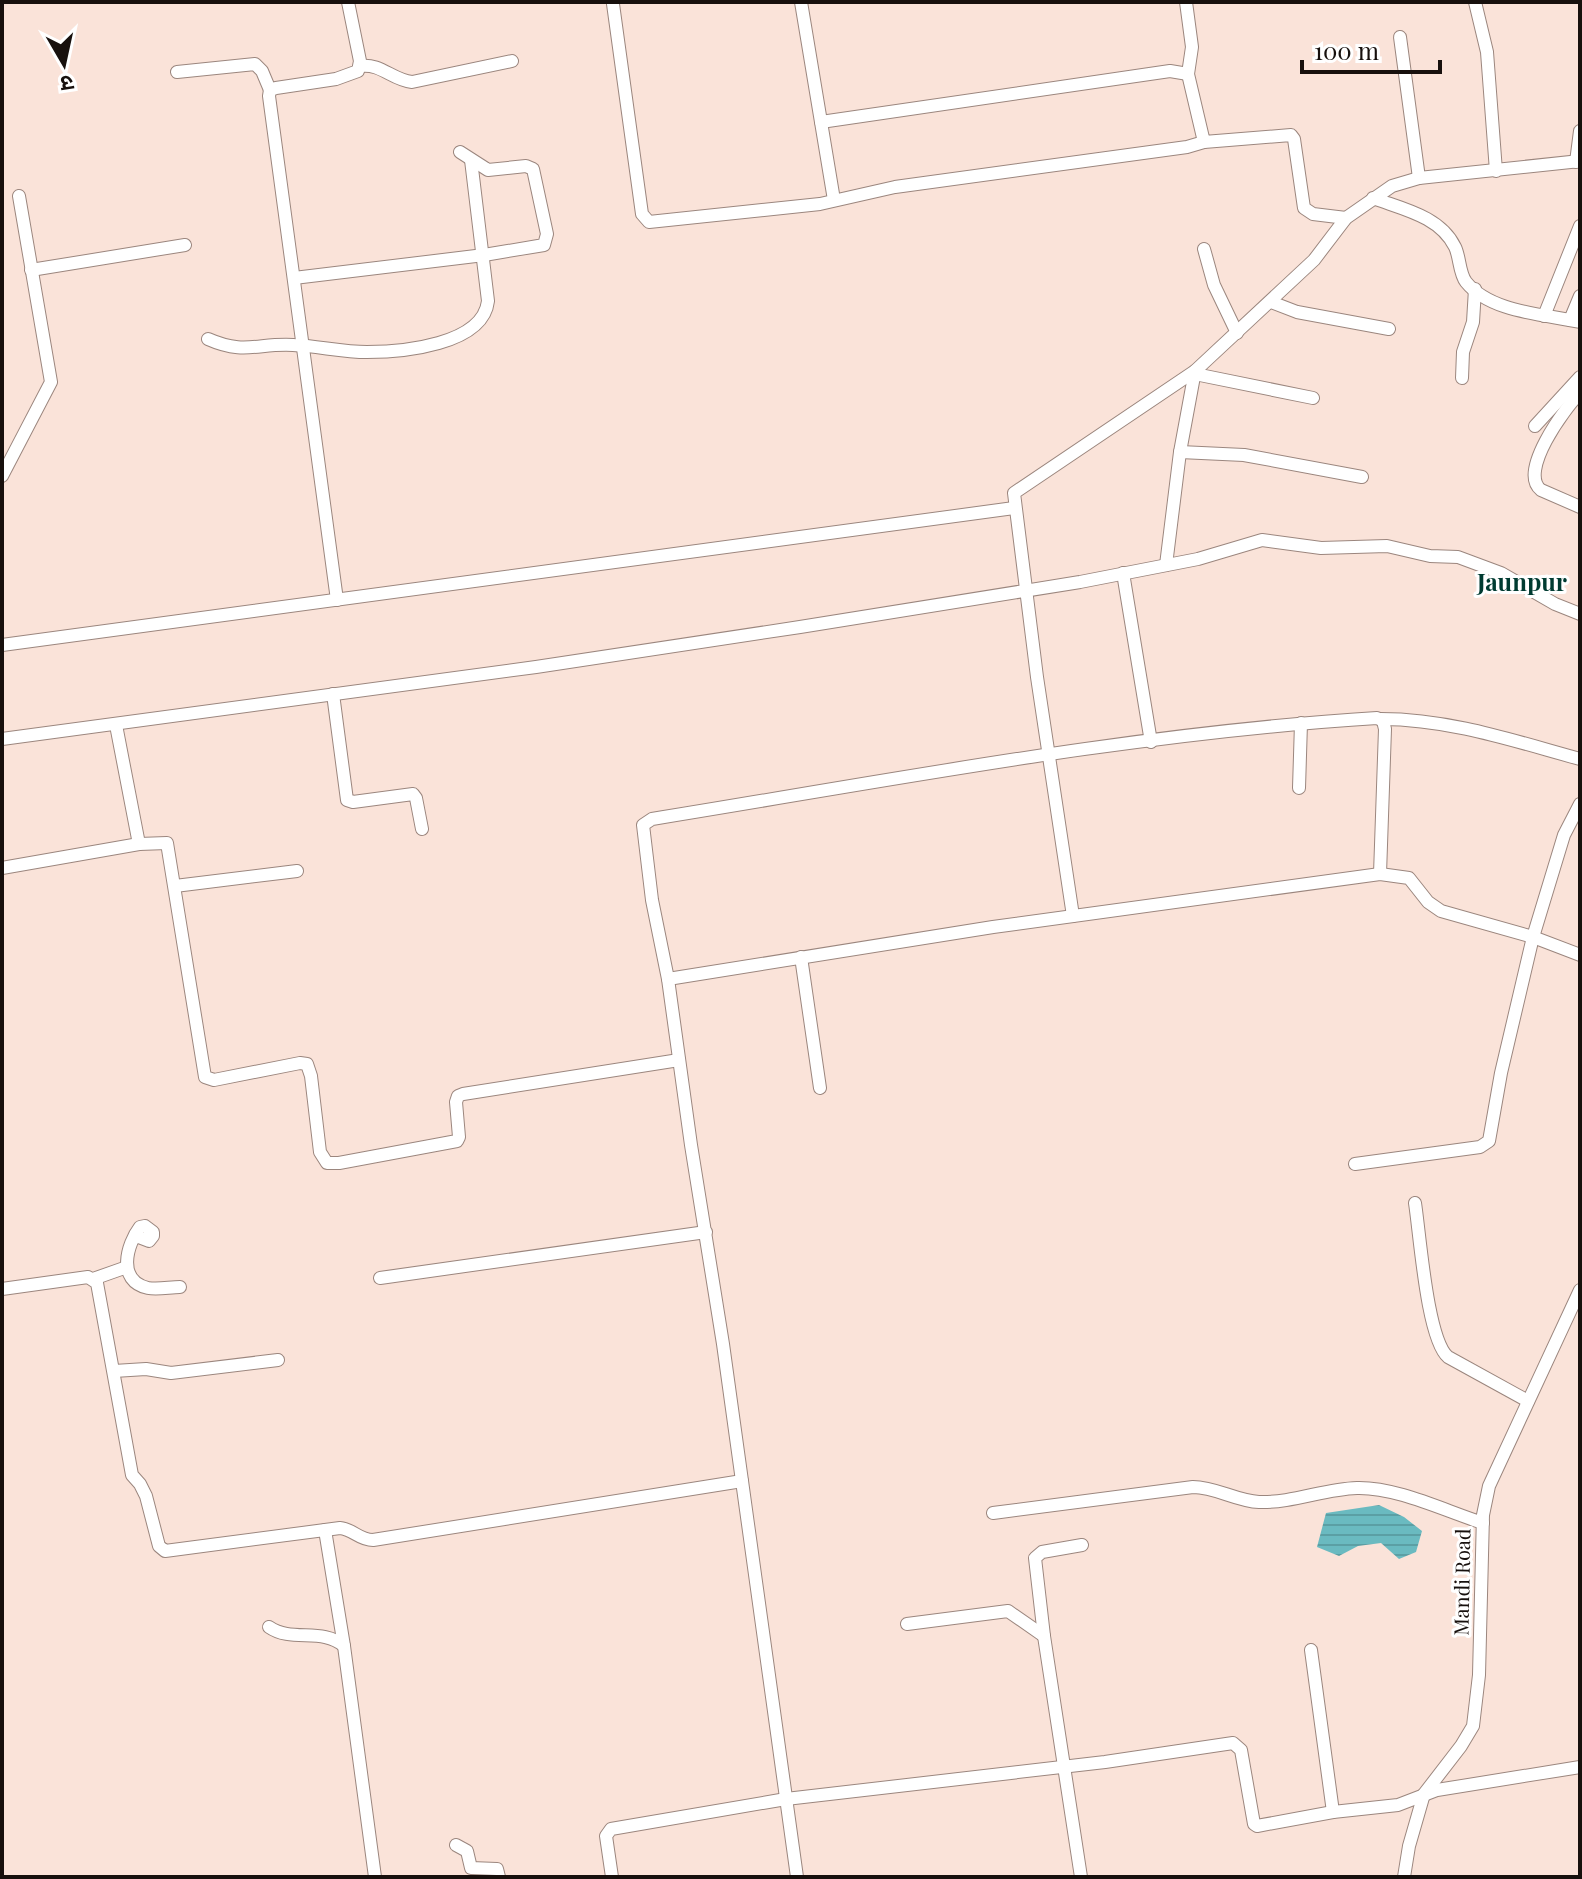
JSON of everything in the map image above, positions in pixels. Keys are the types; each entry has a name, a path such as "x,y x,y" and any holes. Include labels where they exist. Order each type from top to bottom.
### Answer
{"street":[{"path":"270,90 348,76 358,71 360,66 348,2"},
{"path":"801,2 834,200"},
{"path":"1186,2 1192,47 1188,74 1204,142"},
{"path":"1475,2 1487,52 1496,171"},
{"path":"613,4 645,220 655,222 805,206 895,187 1187,147 1204,142 1291,135 1304,208 1313,214 1346,218"},
{"path":"1400,37 1419,178"},
{"path":"360,66 377,66 400,80 412,82 512,61"},
{"path":"177,72 255,64 262,71 270,90 337,600"},
{"path":"821,122 1170,71 1188,74"},
{"path":"1073,916 1025,591 1014,492 1195,372 1314,260 1346,218 1373,198 1392,186 1419,178 1578,162 1580,131"},
{"path":"208,339 240,349 302,345 368,352 427,345 462,334 476,326 487,309 484,255 465,156 488,170 526,166 533,169 547,234 546,242 539,247 484,255 294,278"},
{"path":"2,476 51,382 19,196"},
{"path":"1373,198 1423,217 1441,228 1453,242 1464,278 1475,289 1511,308 1575,321 1580,296"},
{"path":"1544,316 1580,226"},
{"path":"31,270 185,245"},
{"path":"1204,249 1218,297 1237,333"},
{"path":"1462,378 1463,352 1473,322 1475,289"},
{"path":"1271,302 1297,312 1389,329"},
{"path":"1195,372 1313,398"},
{"path":"1166,565 1180,452 1195,372"},
{"path":"1535,426 1580,377"},
{"path":"1580,393 1556,425 1535,464 1533,480 1541,490 1580,507"},
{"path":"1180,452 1244,455 1362,477"},
{"path":"2,645 1014,508"},
{"path":"2,739 567,662 1025,591 1213,555 1262,540 1321,548 1387,546 1430,556 1466,559 1501,573 1555,604 1580,614"},
{"path":"1123,573 1151,742"},
{"path":"333,694 347,800 353,802 413,794 422,829"},
{"path":"1380,874 1385,729 1381,719"},
{"path":"797,1877 706,1232 668,979 652,900 643,830 646,821 1049,755 1301,723 1381,719 1429,721 1580,759"},
{"path":"1299,788 1301,723"},
{"path":"116,725 139,844"},
{"path":"1355,1164 1487,1144 1533,937 1564,835 1580,804"},
{"path":"2,868 139,844 167,843 205,1077 214,1080 307,1064 320,1152 327,1163 457,1141 456,1098 463,1094 679,1060"},
{"path":"175,886 297,871"},
{"path":"668,979 1073,916 1380,874 1409,878 1428,902 1441,911 1533,937 1580,955"},
{"path":"801,957 820,1088"},
{"path":"1415,1203 1432,1317 1442,1351 1528,1401"},
{"path":"380,1278 706,1232"},
{"path":"136,1236 127,1248 127,1267 134,1280 146,1288 180,1287"},
{"path":"93,1279 127,1267"},
{"path":"2,1289 88,1277 99,1287 132,1475 142,1487 159,1546 163,1549 171,1551 344,1528 364,1539 373,1540 742,1481"},
{"name":"Mandi Road","path":"1404,1877 1409,1846 1424,1794 1473,1726 1479,1675 1483,1523 1489,1486 1580,1290"},
{"path":"114,1371 146,1369 171,1373 278,1360"},
{"path":"993,1513 1193,1487 1247,1501 1267,1502 1290,1501 1355,1488 1383,1490 1483,1523"},
{"path":"325,1530 375,1877"},
{"path":"1081,1877 1044,1636 1036,1556 1042,1552 1082,1545"},
{"path":"907,1624 1008,1611 1044,1636"},
{"path":"269,1627 285,1634 332,1637 344,1646"},
{"path":"1311,1650 1333,1812"},
{"path":"612,1877 606,1836 611,1829 786,1799 1234,1743 1241,1750 1255,1825 1398,1805 1424,1794 1580,1767"},
{"path":"456,1845 467,1851 471,1868 497,1869 499,1877"}],"water":[{"path":"1379,1505 1404,1517 1422,1531 1416,1552 1399,1559 1381,1543 1358,1546 1339,1556 1317,1547 1326,1513"}],"district":[{"name":"Jaunpur","path":"1522,581"}]}
